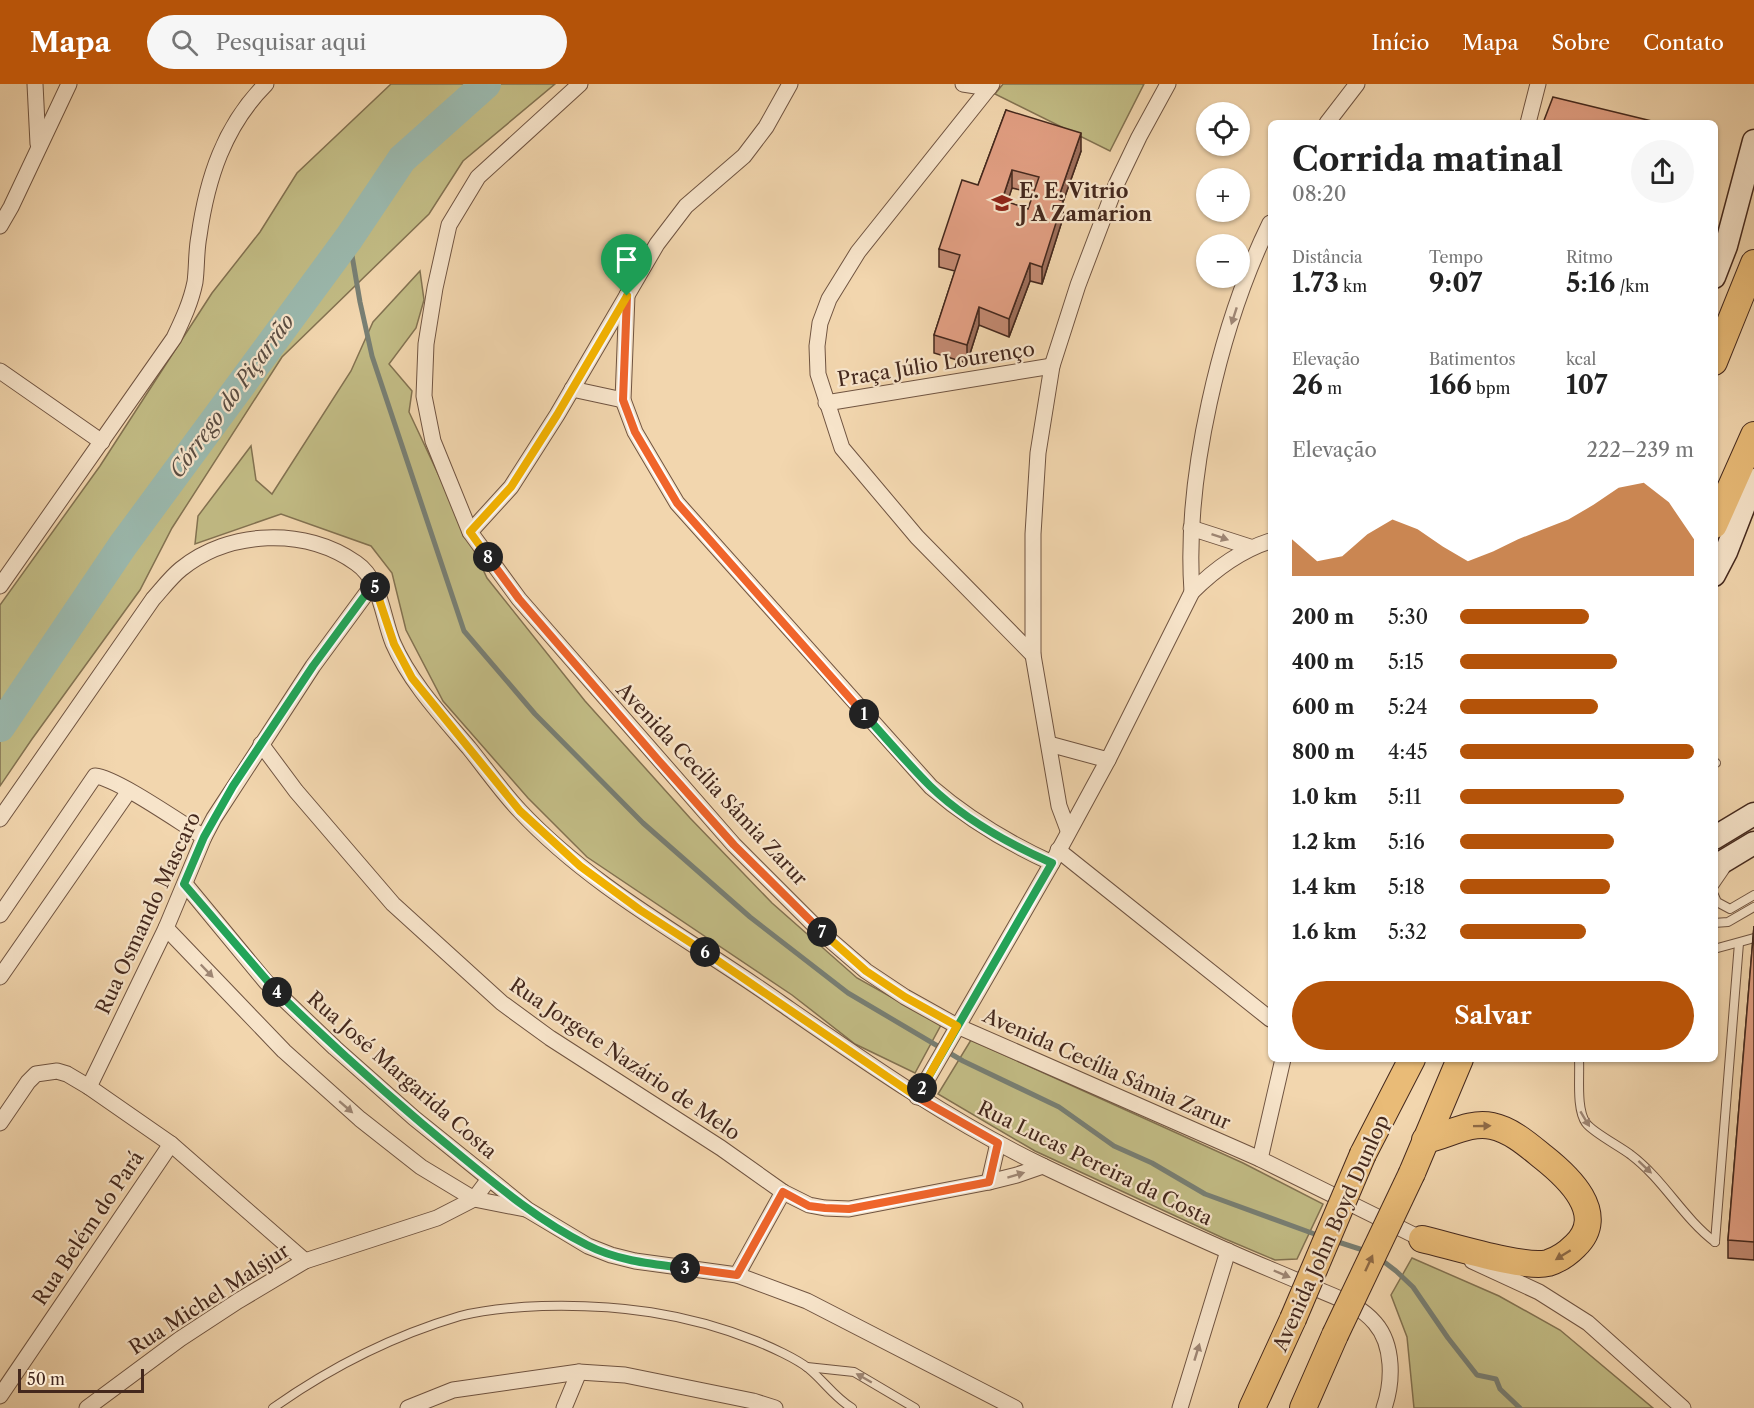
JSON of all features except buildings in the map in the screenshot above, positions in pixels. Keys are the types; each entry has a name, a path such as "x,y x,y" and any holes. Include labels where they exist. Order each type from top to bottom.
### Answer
{"main road":[{"path":"1718,267 1726,246 1754,141"},
{"path":"1718,352 1754,263"},
{"path":"1718,516 1754,435"},
{"path":"1718,567 1754,480"},
{"path":"1718,836 1754,814"},
{"path":"1718,865 1745,849"},
{"name":"Avenida John Boyd Dunlop","path":"1252,1408 1293,1319 1363,1154 1410,1062"},
{"path":"1303,1408 1412,1173 1459,1062"},
{"path":"1422,1239 1525,1263 1546,1263 1561,1257 1578,1243 1587,1222 1586,1208 1580,1195 1564,1173 1506,1131 1490,1126 1474,1126 1425,1140"}],"street":[{"path":"35,84 38,146"},
{"path":"0,226 69,84"},
{"path":"2,578 102,442 174,338 189,306 195,281 199,237 209,184 222,145 238,119 266,84"},
{"name":"Avenida Cecília Sâmia Zarur","path":"580,84 478,177 449,225 426,344 424,396 433,441 470,532 519,599 734,845 822,933 866,971 954,1032 1260,1159 1422,1239 1539,1292 1588,1323 1683,1408"},
{"path":"470,532 511,487 572,389 657,244 705,188 744,156 766,127 790,84"},
{"path":"963,84 990,86"},
{"path":"1068,830 1059,806 1034,655 1033,534 1038,453 1052,366 1078,285 1101,223 1139,137 1168,84"},
{"path":"1329,120 1357,84"},
{"path":"1529,120 1538,84"},
{"path":"990,86 858,252 829,299 820,323 817,346 818,374 842,448 917,537 1034,655"},
{"path":"1192,592 1189,557 1191,528 1203,437 1223,351 1241,295 1268,228"},
{"path":"627,296 623,400 635,432 677,503 931,787 954,807 1029,853 1055,856 1268,1017"},
{"name":"Praça Júlio Lourenço","path":"826,403 1052,366"},
{"path":"0,371 102,442"},
{"path":"572,389 623,400"},
{"path":"1191,528 1250,547"},
{"path":"0,819 153,599 182,568 216,549 250,538 280,537 316,545 341,554 357,564 374,583"},
{"path":"917,1097 1108,760 1192,592 1210,574 1250,547 1268,542"},
{"name":"Rua Osmando Mascaro","path":"89,1087 166,928 204,837 233,786 313,666 374,583"},
{"name":"Rua Lucas Pereira da Costa","path":"374,583 394,644 412,678 520,811 580,866 640,910 751,981 917,1097 998,1143 1042,1166 1228,1251 1356,1306 1377,1325 1384,1337 1390,1362 1389,1395 1384,1408"},
{"name":"Rua Jorgete Nazário de Melo","path":"261,744 296,791 393,904 502,1003 550,1038 721,1148 783,1192 809,1206 849,1209 989,1182 1042,1166"},
{"path":"1049,744 1108,760"},
{"path":"0,915 95,776 102,777 129,791 204,837"},
{"path":"0,977 129,791"},
{"name":"Rua José Margarida Costa","path":"184,884 266,982 335,1048 414,1118 528,1210 588,1246 611,1255 635,1261 737,1275 807,1301 1015,1408"},
{"name":"Rua José Margarida Costa","path":"166,928 284,1051 320,1084 421,1167 474,1199 528,1210"},
{"path":"1260,1159 1282,1062"},
{"path":"0,1123 27,1082 36,1074 57,1071 67,1074 171,1144 304,1261"},
{"path":"989,1182 998,1143"},
{"name":"Rua Belém do Pará","path":"0,1396 171,1144"},
{"name":"Rua Michel Malsjur","path":"87,1408 180,1339 304,1261 437,1218 474,1199 489,1179"},
{"path":"737,1275 783,1192"},
{"path":"1180,1408 1228,1251"},
{"path":"1241,1408 1272,1366"},
{"path":"564,1408 579,1372"},
{"path":"408,1408 453,1390 579,1372 625,1376 751,1405 775,1408"},
{"path":"1309,1408 1319,1372"}],"lane":[{"path":"1718,881 1745,849"},
{"path":"1718,903 1730,909 1754,895"},
{"path":"1718,923 1728,922 1754,907"},
{"path":"1718,948 1754,938"},
{"path":"1579,1062 1580,1110 1586,1123 1651,1172 1694,1225 1715,1242 1739,943"},
{"path":"273,1408 331,1371 387,1341 462,1316 511,1307 612,1306 658,1313 712,1326 757,1341 807,1367 852,1408"},
{"path":"807,1367 854,1372 915,1408"}],"shaded area":[{"path":"391,84 555,84 463,161 429,214 282,357 172,528 140,590 0,786 0,605 100,466 212,293 260,232 297,173"},
{"path":"1003,84 1144,84 1110,151 995,94"},
{"path":"420,271 424,300 416,328 389,364 412,391 409,412 487,578 585,701 690,818 772,903 857,978 941,1025 915,1073 855,1044 792,995 587,857 528,798 443,701 406,630 392,573 371,546 281,514 195,544 198,516 251,446 256,480 272,494 351,371 373,322"},
{"path":"971,1040 1243,1163 1323,1204 1297,1259 1275,1260 1223,1238 1035,1151 938,1094"},
{"path":"1412,1258 1499,1296 1560,1330 1653,1408 1414,1408 1407,1337 1391,1295"}],"waterway":[{"name":"Córrego do Piçarrão","path":"0,727 123,545 349,238 402,159 486,84"},
{"path":"349,238 372,356 464,631 535,714 643,823 750,917 848,993 963,1061 1059,1107 1114,1146 1152,1163 1205,1194 1320,1236"},
{"path":"1335,1241 1366,1251"},
{"path":"1379,1258 1413,1287 1477,1375 1496,1379 1500,1389 1520,1408"}],"place":[{"name":"E. E. Vitrio J A Zamarion","path":"1002,203"}],"route":[{"path":"627,296 557,415 511,487 470,532 519,599 734,845 822,933 866,971 905,997 957,1026 917,1097 751,981 640,910 580,866 520,811 412,678 394,644 374,583 338,630 233,786 204,837 184,884 266,982 335,1048 414,1118 528,1210 588,1246 611,1255 664,1266 737,1275 783,1192 809,1206 849,1209 989,1182 998,1143 917,1097 1052,863 1029,853 978,823 954,807 931,787 677,503 662,474 635,432 623,400 627,296"}]}
